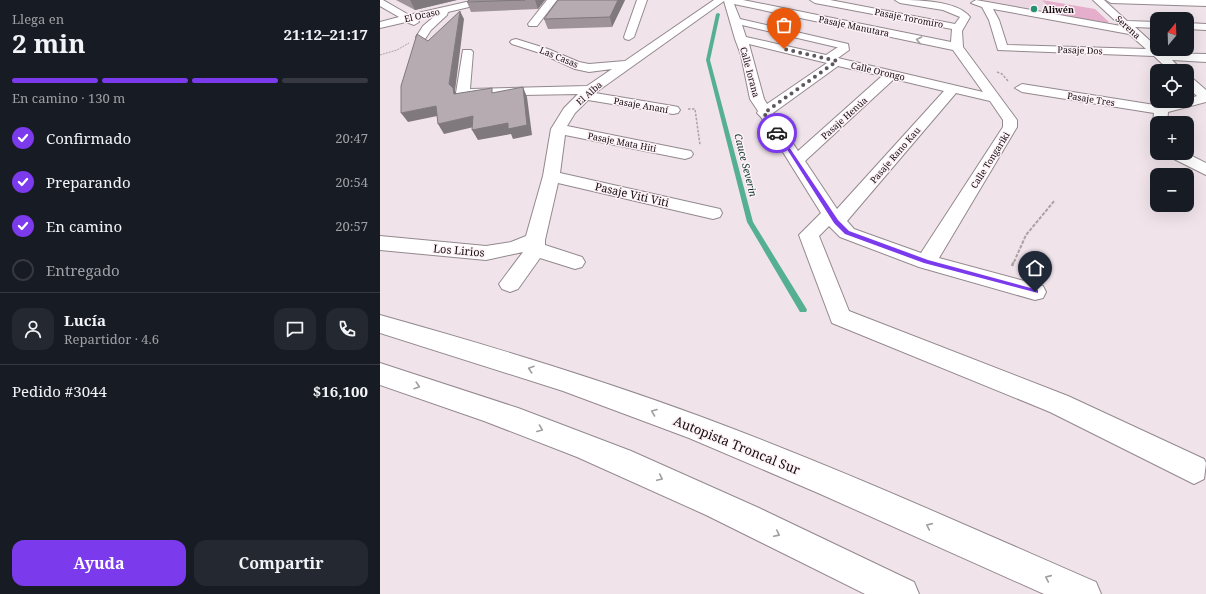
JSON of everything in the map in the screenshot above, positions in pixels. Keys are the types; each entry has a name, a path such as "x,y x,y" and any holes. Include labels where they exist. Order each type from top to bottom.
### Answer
{"main road":[{"path":"380,2 392,0"},
{"name":"El Ocaso","path":"380,25 487,0"},
{"path":"534,24 552,0"},
{"path":"629,37 642,0"},
{"name":"El Alba","path":"536,245 551,176 558,129 568,111 587,93 627,63 720,0"},
{"name":"Calle Iorana","path":"728,0 747,55 757,99 764,113 834,218 847,233 926,262 1035,292"},
{"name":"Pasaje Manutara","path":"728,0 957,47"},
{"name":"Pasaje Toromiro","path":"815,0 957,28"},
{"path":"900,0 962,12 966,17 957,28 955,37 957,47"},
{"path":"963,0 1128,27 1150,25"},
{"name":"Serena","path":"1098,0 1150,46"},
{"path":"1111,0 1206,3"},
{"path":"380,2 406,18 424,32 448,10"},
{"name":"Pasaje Dos","path":"985,4 994,20 1002,48 1150,54"},
{"path":"457,16 467,5"},
{"path":"380,20 406,18"},
{"path":"736,21 844,46 843,50 832,60 764,113"},
{"path":"1194,26 1206,27"},
{"name":"Calle Orongo","path":"740,38 993,98"},
{"name":"Las Casas","path":"516,42 544,50 575,65 589,68 627,63"},
{"name":"Calle Tongariki","path":"926,262 1010,127 1010,120 957,47"},
{"name":"Pasaje Ananí","path":"467,52 463,93 587,93 673,110"},
{"name":"Serena","path":"1161,56 1170,64"},
{"name":"Pasaje Dos","path":"1182,56 1206,58"},
{"name":"Pasaje Henúa","path":"796,161 892,74"},
{"path":"1162,116 1206,97 1194,86"},
{"name":"Pasaje Tres","path":"1022,88 1155,116"},
{"name":"Pasaje Rano Kau","path":"953,89 834,218 809,235 840,317 1059,404 1194,469"},
{"name":"Pasaje Mata Hiti","path":"558,129 685,154"},
{"path":"1187,160 1206,170"},
{"name":"Pasaje Viti Viti","path":"551,176 714,213"},
{"name":"Los Lirios","path":"380,243 486,254 536,245"},
{"path":"510,284 536,245 575,262"},
{"name":"Autopista Troncal Sur","path":"380,324 505,361 676,421 847,490 1084,594"},
{"path":"380,374 507,416 627,464 902,594"}],"path":[{"path":"380,55 397,50 424,32"},
{"path":"992,69 1002,74 1009,83 1022,88"},
{"path":"673,110 681,108 695,110 701,149 685,154"},
{"path":"1004,284 1026,235 1055,200"}],"shaded area":[{"name":"Aliwén","path":"983,0 1042,0 1056,15 980,2"},
{"path":"1042,0 1095,9 1109,22 1106,23 1056,15"}],"building":[{"path":"469,0 525,0 467,2"},
{"path":"558,0 618,0 610,17 544,19"},
{"path":"460,11 449,84 453,88 454,94 492,88 492,93 523,87 527,125 508,129 508,123 472,130 473,116 438,124 436,106 401,113 401,86 417,34 428,41"}],"waterway":[{"name":"Cauce Severin","path":"718,14 708,60 750,222 803,310"}],"way so far":[{"path":"777,133 764,113 837,61 784,49"}],"place":[{"name":"Aliwén","path":"1034,9"}],"route":[{"path":"777,133 836,222 847,233 926,262 1035,292"}]}
